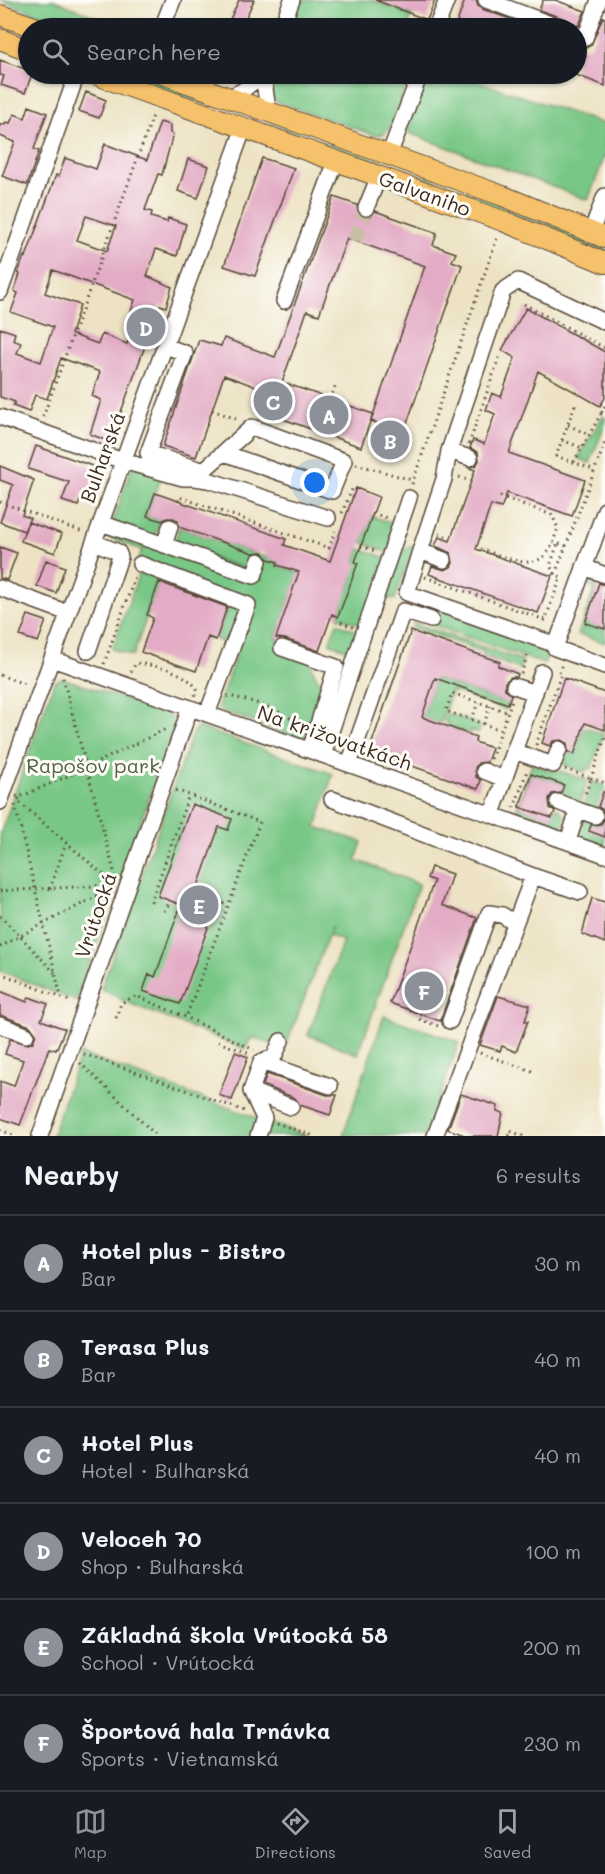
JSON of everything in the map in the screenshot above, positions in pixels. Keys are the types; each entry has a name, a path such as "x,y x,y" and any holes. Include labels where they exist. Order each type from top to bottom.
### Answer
{"main road":[{"path":"0,15 18,21"},
{"path":"0,39 18,46"},
{"name":"Galvaniho","path":"122,84 503,221 605,263"},
{"name":"Galvaniho","path":"192,84 503,196 598,235"},
{"path":"244,127 268,110"}],"street":[{"path":"166,18 173,0"},
{"path":"285,18 292,0"},
{"path":"440,18 447,0"},
{"path":"486,0 534,18"},
{"path":"587,33 599,0"},
{"path":"0,291 73,84"},
{"path":"230,97 251,84"},
{"path":"264,84 268,110"},
{"path":"389,155 416,84"},
{"name":"Bulharská","path":"0,802 6,767 52,659 244,127"},
{"path":"284,301 336,161"},
{"path":"366,208 379,176"},
{"path":"598,235 605,196"},
{"path":"605,322 518,281 503,291 449,451 444,479 407,593 556,646 605,666"},
{"path":"165,346 185,353 148,453 200,474 208,480 331,526"},
{"path":"0,417 123,461 183,478 200,474 252,427 344,461 332,491 224,453"},
{"path":"449,451 470,458"},
{"path":"317,753 410,498"},
{"path":"556,646 605,510"},
{"path":"164,545 170,527"},
{"path":"97,534 164,545 254,576 259,561"},
{"path":"88,651 120,557 97,534"},
{"path":"420,551 444,560"},
{"path":"140,564 248,605 210,704"},
{"path":"584,567 605,575"},
{"path":"0,588 68,613"},
{"path":"349,764 403,611 431,620"},
{"path":"282,648 336,666 316,733 317,753"},
{"name":"Na križovatkách","path":"52,659 190,708 210,704 317,753 605,855"},
{"path":"492,814 542,672"},
{"path":"515,686 535,693"},
{"name":"Vrútocká","path":"40,1136 73,1052 85,1008 190,708"},
{"path":"514,751 554,765 559,749"},
{"path":"485,771 504,779"},
{"path":"332,799 580,892"},
{"path":"558,802 595,816"},
{"path":"568,841 579,810"},
{"path":"435,1136 533,876"},
{"path":"450,1021 489,913 502,915 516,923"},
{"path":"0,1025 26,1035"},
{"path":"261,1062 274,1057 281,1041"},
{"path":"261,1062 330,1086"},
{"path":"258,1136 264,1118 251,1092 261,1062"},
{"path":"251,1092 291,1107"}],"path":[{"path":"38,430 159,97"},
{"path":"410,498 412,480 503,221"},
{"path":"524,304 605,348"},
{"path":"330,399 336,384"},
{"path":"575,405 556,456 595,470"},
{"path":"574,462 605,406"},
{"path":"212,410 252,427"},
{"path":"568,425 589,435"},
{"path":"562,440 582,448"},
{"path":"555,574 605,443"},
{"path":"344,461 412,480"},
{"path":"460,478 471,481"},
{"path":"178,501 179,497 208,506 329,548 331,526 348,503 353,488"},
{"path":"481,549 531,563 546,556 553,542 558,528 552,515 500,496"},
{"path":"0,502 97,534"},
{"path":"206,511 208,506"},
{"path":"238,522 240,517"},
{"path":"264,532 266,526"},
{"path":"331,526 339,534"},
{"path":"440,535 451,538"},
{"path":"553,542 566,546"},
{"path":"412,573 545,620 561,577 555,574 550,566 558,543"},
{"path":"103,667 140,564"},
{"path":"522,607 521,609 530,612 529,614"},
{"path":"485,771 528,653"},
{"path":"129,676 136,663 159,667 192,681 197,688 194,699 210,704 237,698 292,718 303,727 316,733"},
{"path":"513,809 561,674"},
{"path":"0,675 40,689"},
{"path":"0,947 108,891 116,877 62,677"},
{"path":"501,730 446,711 452,693 507,712"},
{"path":"472,720 478,702"},
{"path":"484,724 490,706"},
{"path":"61,997 15,805 20,797 172,726"},
{"path":"579,810 605,738"},
{"path":"554,765 605,783"},
{"path":"170,788 260,822 186,1017"},
{"path":"152,902 189,795"},
{"path":"18,801 112,884"},
{"path":"50,889 66,843"},
{"path":"0,891 112,884"},
{"path":"164,911 171,901"},
{"path":"217,902 228,905"},
{"path":"0,916 56,974"},
{"path":"0,973 85,1008"},
{"path":"117,1018 121,1003 136,996 247,1046"},
{"path":"218,1042 244,1052"},
{"path":"467,1048 532,1071"},
{"path":"73,1052 314,1136"},
{"path":"73,1052 157,1136"},
{"path":"0,1130 16,1136"},
{"path":"509,1136 510,1131 523,1136"}],"green space":[{"path":"0,0 54,0 98,18 50,18"},
{"path":"300,0 372,0 412,15 411,18 292,18"},
{"path":"148,84 168,84 215,101 213,107"},
{"path":"272,84 406,84 391,126 384,134 374,135 275,101 271,96"},
{"path":"425,84 486,84 604,124 605,121 605,156 588,200 407,132"},
{"path":"272,124 510,207 605,246 605,254 269,128"},
{"path":"603,416 605,424 590,463 578,458"},
{"path":"133,465 162,475 147,516 160,520 154,538 112,523"},
{"path":"372,516 399,526 389,553 362,542"},
{"path":"179,527 278,562 277,565 299,573 276,638 312,664 313,671 324,688 306,741 217,709 239,646 216,640 228,606 224,604 226,600 187,587 186,591 159,582 133,656 112,649 140,571 136,567 142,550 108,537 110,529 252,571 174,545"},
{"path":"414,546 395,599 381,598 399,550"},
{"path":"360,549 388,558 363,625 338,617 343,603 337,601 348,590"},
{"path":"586,577 605,583 605,593 585,622 605,629 605,643 578,634 595,589 582,581"},
{"path":"430,606 550,648 544,664 433,625 428,615"},
{"path":"337,623 360,632 354,652 329,643"},
{"path":"414,623 523,661 520,669 483,656 484,652 412,627"},
{"name":"Rapošov park","path":"62,678 166,713 172,719 173,732 76,1001 0,971 0,835 54,682"},
{"path":"435,678 508,704 506,710 452,691 440,724 422,717"},
{"path":"447,713 480,725 478,733 471,730 469,734 446,726 447,722 444,721"},
{"path":"198,727 333,774 316,827 362,842 356,860 419,884 358,1054 308,1035 343,941 329,935 332,926 287,1043 274,1045 252,1037 245,1049 126,1002 101,989 193,732"},
{"path":"584,727 604,734 591,769 587,768 585,772 560,763 564,751 574,754"},
{"path":"532,764 587,780 580,803 560,796 563,785 531,774 519,806 552,818 556,807 564,815 563,825 555,828 515,814"},
{"path":"592,781 605,786 605,846 580,837 578,834 580,823 588,820 584,804"},
{"path":"384,1016 459,1042 426,1136 343,1135"},
{"path":"80,1054 307,1136 52,1136"}],"building":[{"path":"239,0 254,0 246,18 231,18"},
{"path":"375,0 435,0 428,18 422,18"},
{"path":"465,0 476,0 482,9 507,18 459,18"},
{"path":"543,0 555,0 585,11 582,18 562,18 539,10"},
{"path":"603,17 605,18 605,86 587,79 587,47 591,45"},
{"path":"0,60 18,66 18,84 28,84 25,93 1,85 4,76 0,75"},
{"path":"86,92 106,100 99,118 79,111"},
{"path":"29,106 47,113 34,149 39,151 27,185 2,176 15,142 0,136 0,124 10,123 14,114 25,118"},
{"path":"160,122 170,125 170,133 173,134 162,175 158,174 145,210 152,212 151,217 167,222 168,218 186,224 177,256 156,249 147,276 172,287 166,307 160,305 110,442 90,434 101,400 92,396 100,372 61,358 47,399 35,395 29,412 13,406 15,402 0,397 0,328 15,333 13,340 21,343 17,353 41,362 53,327 11,312 18,293 14,291 20,274 18,273 56,175 59,176 65,158 96,169 105,144 147,160","holes":["86,216 116,226 107,251 77,240","53,270 135,300 129,317 137,319 127,344 102,334 98,344 71,334 80,305 45,293"]},
{"path":"262,158 294,168 255,276 224,266"},
{"path":"188,159 209,166 198,198 178,191"},
{"path":"334,197 357,205 358,213 363,217 371,216 375,211 437,233 433,245 456,253 452,261 462,265 404,432 371,421 425,266 347,238 319,315 307,311 282,382 373,414 361,447 258,410 265,390 224,375 196,457 163,446 199,340 221,346 224,338 275,357"},
{"path":"526,308 605,352 605,398 600,406 538,371 509,453 585,480 572,516 507,493 501,508 491,505 476,549 552,576 538,613 429,574 432,566 445,570 453,563 451,553 435,546 439,537 450,541 475,470 467,467 476,466 479,460 478,452 470,448 473,440 484,444 495,414 486,410 492,393 501,397 515,358 502,350"},
{"path":"36,446 95,467 94,470 99,472 94,488 91,487 89,494 83,492 78,506 62,501 69,482 28,469"},
{"path":"0,466 34,480 22,515 30,518 24,531 0,522 13,485 0,480"},
{"path":"356,488 379,497 338,617 332,614 319,651 276,638 299,572 277,565 278,562 268,559 263,552 253,553 179,527 178,521 174,518 162,521 147,516 155,493 286,539 284,545 330,561"},
{"path":"28,522 62,534 55,553 21,541"},
{"path":"0,547 17,553 7,580 0,578"},
{"path":"46,560 65,567 56,593 37,586"},
{"path":"159,582 227,607 216,640 208,637 196,671 141,652 153,618 147,615"},
{"path":"599,583 605,585 605,629 585,623"},
{"path":"28,615 46,621 38,642 20,636"},
{"path":"411,631 500,662 498,666 518,674 517,677 511,677 505,682 505,689 511,695 508,704 435,678 422,717 476,737 475,742 492,748 487,762 478,763 475,768 476,777 481,780 478,789 369,751"},
{"path":"564,678 605,693 605,730 585,723 574,755 568,752 567,743 562,740 553,741 550,746 542,743"},
{"path":"531,774 564,785 561,793 552,794 549,799 550,808 555,811 552,818 519,807"},
{"path":"603,792 605,792 605,837 589,831 591,825 601,824 604,819 603,810 598,807"},
{"path":"192,804 232,819 228,830 219,827 198,886 220,895 180,1004 143,991 149,974 155,977 181,905 158,896"},
{"path":"431,867 452,874 442,905 477,918 440,1021 390,1003 434,881 427,878"},
{"path":"592,898 605,902 605,943 582,934"},
{"path":"0,991 27,1002 29,997 48,1004 41,1020 65,1029 56,1050 49,1048 20,1125 0,1118 0,1081 14,1086 23,1060 5,1054 10,1039 28,1044 33,1042 36,1034 30,1026 0,1015"},
{"path":"498,996 530,1005 525,1021 528,1021 516,1052 502,1046 500,1051 480,1045"},
{"path":"235,1052 248,1057 232,1100 219,1095"},
{"path":"267,1074 327,1095 337,1095 330,1115 300,1105 295,1098 263,1085"},
{"path":"461,1094 498,1106 497,1111 503,1113 498,1136 467,1136 448,1129"}],"tunnel":[{"path":"355,241 366,208"}],"place":[{"name":"Veloceh 70","path":"146,327"},
{"name":"Hotel Plus","path":"273,401"},
{"name":"Hotel plus - Bistro","path":"329,415"},
{"name":"Terasa Plus","path":"390,440"},
{"name":"Základná škola Vrútocká 58","path":"199,905"},
{"name":"Športová hala Trnávka","path":"424,991"}]}
